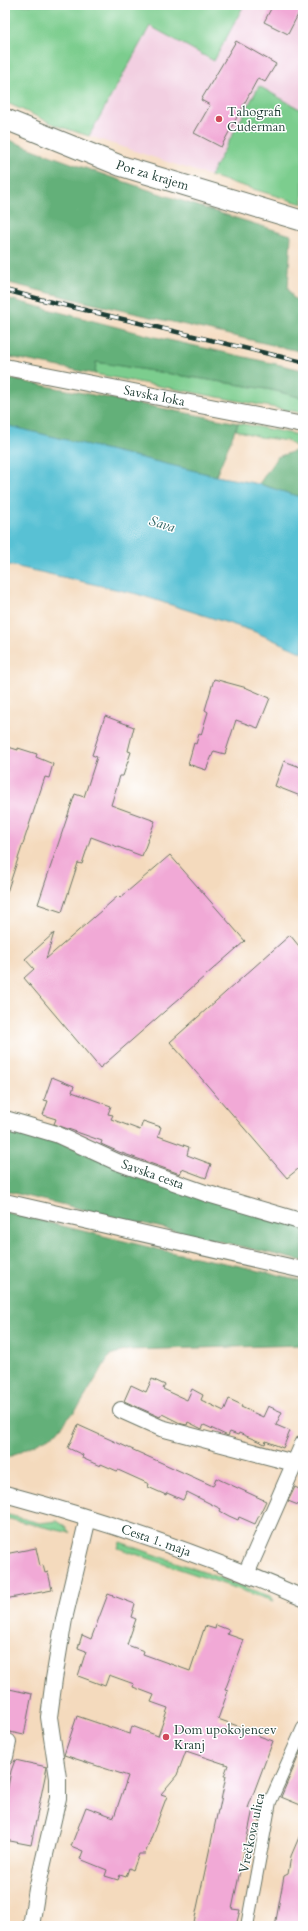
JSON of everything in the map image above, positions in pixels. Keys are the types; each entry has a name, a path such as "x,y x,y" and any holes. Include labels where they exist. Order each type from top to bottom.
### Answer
{"street":[{"name":"Pot za krajem","path":"5,119 121,166 303,221"},
{"name":"Savska loka","path":"5,368 303,425"},
{"name":"Savska cesta","path":"5,1119 56,1134 117,1162 204,1193 303,1222"},
{"path":"5,1202 303,1270"},
{"path":"121,1410 161,1428 294,1463"},
{"path":"246,1574 303,1444"},
{"name":"Cesta 1. maja","path":"5,1494 88,1518 246,1574 303,1598"},
{"path":"31,1926 37,1889 58,1798 58,1778 49,1717 54,1679 64,1619 88,1518"},
{"name":"Vrečkova ulica","path":"247,1926 270,1802 303,1728"},
{"path":"5,1742 8,1742 5,1757"}],"shaded area":[{"path":"243,5 303,5 303,111 259,86 210,176 89,136 150,26 214,60"}],"green space":[{"path":"5,5 244,5 214,61 150,26 89,136 58,126 5,102"},
{"path":"259,86 303,111 303,204 210,176"},
{"path":"6,139 148,190 291,235 288,288 293,298 303,304 303,352 5,282"},
{"path":"5,298 155,337 303,370 303,398 272,390 96,362 95,374 5,356"},
{"path":"96,362 272,390 303,398 303,413 95,374"},
{"path":"5,378 238,423 216,476 5,425"},
{"path":"238,423 303,436 303,452 288,441 260,437 236,430"},
{"path":"298,450 303,452 303,498 259,484 277,457"},
{"path":"5,1124 303,1226 303,1261 5,1191"},
{"path":"5,1212 165,1251 240,1266 303,1282 303,1345 128,1350 110,1355 80,1405 55,1434 5,1459"},
{"path":"5,1514 40,1523 57,1521 65,1526 70,1533 5,1518"},
{"path":"120,1542 270,1596 273,1601 118,1548"}],"water":[{"name":"Sava","path":"5,425 216,476 259,484 303,498 303,653 253,631 137,594 5,564"}],"building":[{"path":"273,5 303,5 288,34 264,22"},
{"path":"236,41 276,64 265,82 258,78 221,147 194,133 210,105 201,100"},
{"path":"214,679 247,688 270,698 258,728 236,720 225,754 214,751 206,770 188,764 194,743 196,744 199,734 201,735 208,712 205,710"},
{"path":"105,716 134,727 128,751 131,752 123,776 120,776 111,805 155,821 142,856 91,837 82,864 78,863 62,912 38,904 75,794 84,797 97,757 92,755"},
{"path":"5,746 18,750 18,748 37,754 36,757 53,764 49,778 45,777 7,892 5,891"},
{"path":"284,761 303,768 303,797 275,786"},
{"path":"170,855 245,941 100,1068 24,978 34,969 25,959 54,933 46,959 118,896 120,898"},
{"path":"290,935 303,951 303,1165 287,1178 170,1042"},
{"path":"52,1077 74,1086 72,1092 111,1106 108,1114 113,1115 111,1119 140,1130 143,1121 161,1127 158,1136 189,1147 187,1155 211,1164 206,1178 182,1169 180,1174 119,1152 101,1144 102,1141 54,1124 56,1119 43,1115 48,1101 44,1100"},
{"path":"152,1379 165,1385 163,1389 187,1400 192,1389 203,1395 201,1400 224,1411 229,1399 242,1405 241,1407 263,1417 268,1406 282,1412 276,1425 290,1431 283,1448 266,1441 265,1444 239,1433 238,1435 230,1432 228,1436 204,1425 202,1429 188,1422 187,1425 182,1424 162,1414 160,1417 124,1401 131,1385 146,1392"},
{"path":"78,1425 213,1486 216,1478 266,1501 255,1524 239,1517 238,1520 229,1516 220,1511 221,1509 187,1492 183,1500 167,1493 166,1495 148,1487 149,1484 118,1470 117,1471 101,1464 100,1466 82,1458 83,1455 68,1448"},
{"path":"295,1487 303,1491 303,1507 288,1501"},
{"path":"36,1548 40,1566 43,1565 45,1573 48,1572 52,1590 5,1599 5,1573 9,1572 5,1554"},
{"name":"Dom upokojencev Kranj","path":"108,1594 135,1604 131,1617 136,1619 127,1645 144,1651 143,1654 190,1671 205,1626 215,1629 216,1625 229,1630 227,1634 244,1640 225,1690 228,1691 218,1719 249,1730 248,1732 273,1741 248,1808 253,1809 232,1909 240,1910 236,1926 198,1926 199,1923 194,1922 226,1776 224,1776 228,1765 186,1751 177,1775 161,1794 167,1796 145,1854 139,1854 133,1870 129,1868 126,1877 120,1875 118,1880 105,1876 107,1870 80,1859 83,1851 71,1846 86,1807 114,1817 128,1776 64,1755 77,1716 130,1734 132,1726 158,1736 168,1708 151,1702 154,1695 133,1687 134,1684 109,1675 105,1686 78,1676 86,1651 78,1648 82,1635 91,1639"},
{"path":"5,1688 32,1694 24,1735 5,1731"},
{"path":"303,1746 303,1806 281,1797"},
{"path":"15,1760 47,1767 31,1845 5,1840 6,1797 11,1771"},
{"path":"303,1828 303,1926 275,1926 284,1876 288,1874 291,1856"}],"railway":[{"path":"5,290 303,362"}],"place":[{"name":"Tahografi Cuderman","path":"219,119"},
{"name":"Dom upokojencev Kranj","path":"166,1737"}]}
